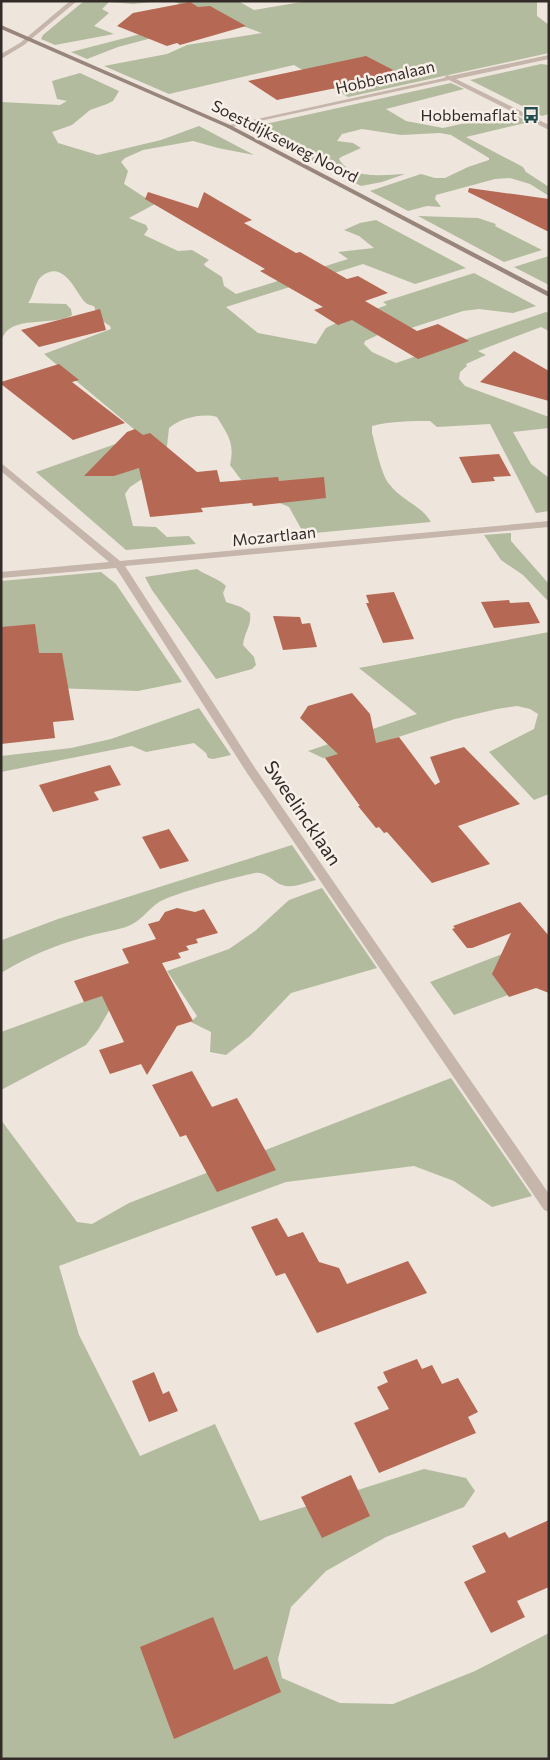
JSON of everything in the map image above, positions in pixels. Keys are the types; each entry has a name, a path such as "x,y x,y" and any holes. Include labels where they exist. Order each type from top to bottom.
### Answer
{"main road":[{"name":"Soestdijkseweg Noord","path":"1,27 228,126 549,295"}],"street":[{"path":"1,57 28,39 74,1"},
{"name":"Hobbemalaan","path":"228,126 549,56"},
{"path":"447,77 549,128"},
{"name":"Sweelincklaan","path":"1,466 120,566 251,770 549,1206"},
{"name":"Mozartlaan","path":"1,575 120,566 549,524"}],"green space":[{"path":"84,1 161,1 133,4 109,2 102,9 109,13 94,26 114,34 55,45 41,39 43,35"},
{"path":"173,1 238,1 254,10 307,1 537,1 537,16 549,25 549,53 348,97 294,65 169,94 104,66 167,54 187,45 262,33 223,19 118,47 87,59 71,52 183,23 182,5"},
{"path":"541,64 549,65 549,114 542,116 470,80"},
{"path":"80,73 119,91 113,101 90,110 72,125 52,132 58,143 98,155 161,140 199,126 254,155 193,141 143,150 125,158 121,162 128,171 124,184 155,204 129,218 146,225 148,229 144,235 178,251 192,250 209,260 204,264 205,266 222,277 224,286 236,294 348,259 338,252 374,248 359,236 344,230 360,223 376,220 466,268 415,284 363,264 226,307 258,333 316,344 326,328 334,324 387,305 383,302 474,273 536,306 513,313 479,309 463,311 402,331 380,334 365,341 364,344 372,352 396,363 546,312 549,313 549,331 541,327 478,351 486,355 466,364 467,366 460,372 459,379 465,386 549,417 549,428 513,432 531,464 549,478 549,511 536,513 490,424 437,427 430,421 416,421 372,426 379,461 387,480 400,495 422,511 431,522 304,534 289,507 248,489 230,465 232,451 230,439 217,417 211,416 198,416 186,419 169,428 167,446 145,477 130,487 125,494 133,526 156,527 167,537 189,536 196,544 126,550 36,472 141,435 44,354 111,329 110,326 98,318 94,306 82,299 64,275 50,272 42,276 28,303 66,304 71,309 72,315 53,321 20,324 11,328 4,335 1,345 1,102 60,105 67,101 57,99 52,81"},
{"path":"451,83 464,89 386,109 406,121 443,128 511,113 529,122 466,137 523,167 526,172 549,187 549,196 530,184 510,178 495,179 436,195 435,199 441,207 427,206 408,211 370,191 421,174 435,178 445,178 489,160 489,158 451,135 440,133 401,135 362,129 342,134 337,141 353,143 361,148 339,159 344,166 369,175 405,174 382,182 361,186 247,128"},
{"path":"418,216 478,218 496,224 495,226 542,250 504,262"},
{"path":"549,256 549,285 514,267"},
{"path":"511,533 511,541 549,584 549,602 523,575 501,560 484,535"},
{"path":"197,569 226,586 223,593 226,602 241,607 250,613 250,621 243,645 254,657 256,665 252,669 216,679 152,590 145,577"},
{"path":"101,572 116,584 182,682 138,691 26,687 1,688 1,581"},
{"path":"549,632 549,794 534,800 489,752 534,729 538,714 530,709 517,706 455,719 332,758 323,758 308,751 417,714 359,668"},
{"path":"199,708 231,755 213,759 208,758 206,753 194,743 146,752 132,746 1,772 1,756 71,748 111,739"},
{"path":"292,845 316,880 295,886 286,886 263,874 255,873 178,894 159,902 140,919 126,927 74,940 52,948 1,973 2,940 58,919"},
{"path":"322,888 377,968 291,993 250,1036 226,1055 210,1052 211,1032 191,1022 197,1016 167,971 229,949 255,931 289,900"},
{"path":"549,936 549,980 454,1015 430,982"},
{"path":"122,988 99,1028 86,1045 1,1090 1,1032"},
{"path":"451,1078 532,1196 492,1207 454,1181 414,1166 286,1182 59,1266 79,1335 140,1456 215,1424 260,1521 424,1469 466,1478 475,1491 464,1507 386,1537 326,1571 291,1607 278,1659 282,1678 340,1703 393,1704 475,1671 549,1633 549,1759 1,1759 1,1120 77,1222 92,1224 129,1203"}],"building":[{"path":"190,2 198,7 210,6 246,26 180,45 177,43 167,46 117,26 133,13"},
{"path":"366,56 400,75 277,100 248,81"},
{"path":"469,188 549,199 549,232 468,192"},
{"path":"148,192 198,208 204,192 252,220 244,223 296,253 300,252 347,279 358,276 388,293 365,301 417,331 438,324 469,341 418,359 352,320 338,325 314,310 323,307 260,271 265,269 145,199"},
{"path":"100,309 106,330 39,347 21,330"},
{"path":"514,351 549,371 549,401 480,382"},
{"path":"59,364 79,380 72,382 125,423 73,440 1,384 1,382"},
{"path":"135,429 143,435 150,433 197,472 217,470 220,482 278,477 279,481 324,477 326,498 253,506 252,503 201,508 203,512 150,517 139,468 114,476 84,476 127,432"},
{"path":"499,454 511,476 493,477 495,481 472,483 459,457"},
{"path":"394,592 414,639 383,643 366,603 369,603 366,595"},
{"path":"509,600 510,603 529,602 540,623 494,628 481,602"},
{"path":"273,616 300,617 302,624 310,623 317,647 283,650"},
{"path":"35,624 39,653 62,653 74,720 53,722 55,738 1,744 1,627"},
{"path":"352,693 370,714 376,743 399,737 435,785 440,782 430,757 464,747 520,804 458,826 490,864 432,883 387,832 384,833 379,827 376,828 358,806 360,806 325,758 338,754 300,718 308,706"},
{"path":"110,765 121,785 94,792 99,800 53,812 39,785"},
{"path":"169,829 189,861 160,869 142,837"},
{"path":"520,902 549,936 549,993 536,988 509,997 492,974 511,933 472,948 467,948 452,929 455,928 453,926"},
{"path":"177,908 195,912 204,909 218,933 196,939 198,943 186,946 189,950 178,953 181,958 162,963 193,1021 177,1026 147,1075 141,1064 110,1074 99,1050 124,1042 102,996 84,1002 74,981 129,963 122,949 156,939 148,924 159,921 165,912"},
{"path":"192,1071 212,1107 237,1098 276,1170 217,1192 186,1135 180,1137 152,1085"},
{"path":"277,1218 288,1237 303,1232 319,1262 339,1268 347,1284 408,1261 427,1293 317,1333 285,1273 276,1276 251,1227"},
{"path":"417,1359 422,1369 432,1365 442,1384 458,1378 478,1412 468,1417 476,1433 379,1473 354,1423 389,1409 377,1387 388,1382 383,1372"},
{"path":"154,1372 163,1394 169,1391 178,1411 149,1422 132,1381"},
{"path":"351,1475 370,1516 322,1538 301,1497"},
{"path":"549,1520 549,1587 517,1601 525,1617 491,1633 464,1582 486,1572 472,1546 505,1532 509,1538"},
{"path":"213,1617 234,1670 267,1656 281,1692 174,1739 140,1647"}],"place":[{"name":"Hobbemaflat","path":"531,115"}]}
